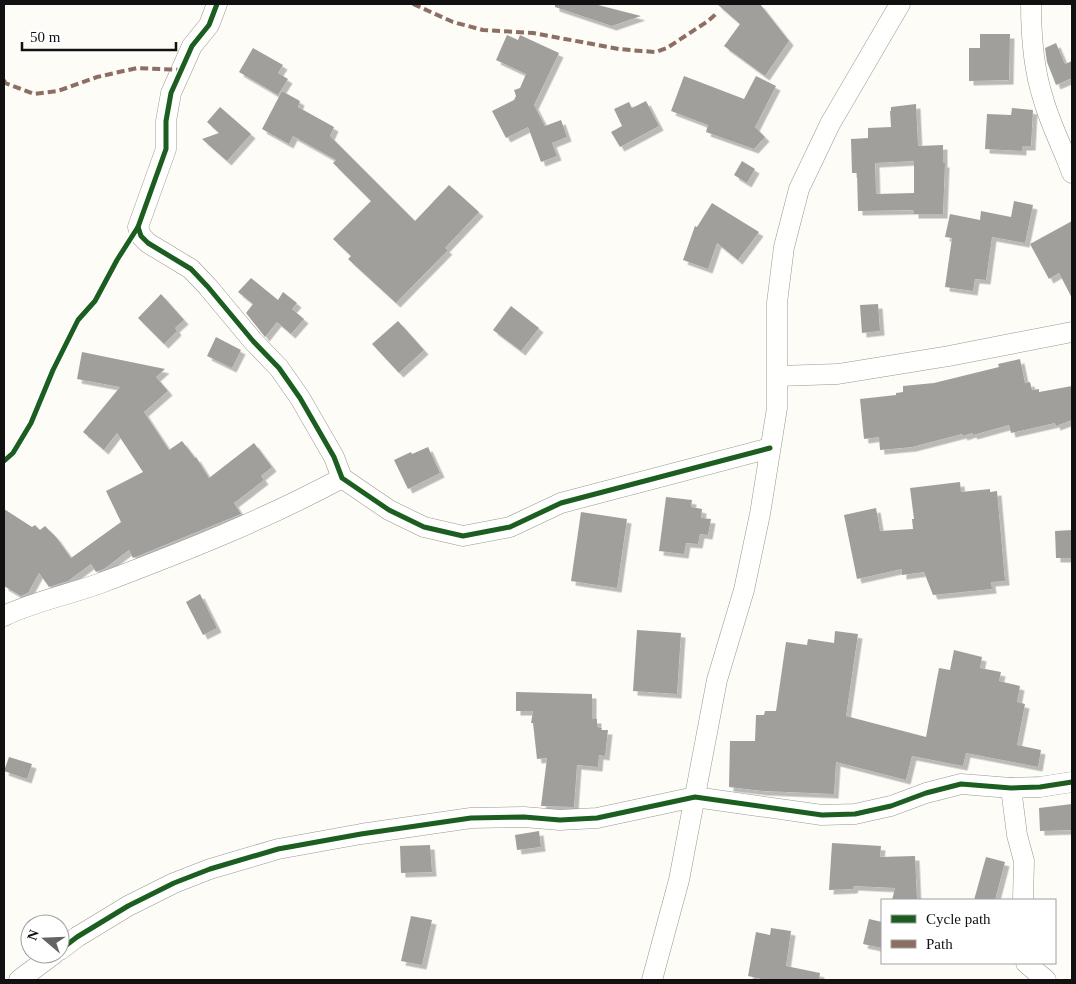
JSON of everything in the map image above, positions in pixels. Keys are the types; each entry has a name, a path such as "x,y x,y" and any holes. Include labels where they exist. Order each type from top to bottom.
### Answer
{"street":[{"path":"217,4 209,26 192,46 171,93 166,121 166,149 138,227 141,236 148,242 190,269 208,286 253,342 279,368 300,398 334,457 342,478 389,510 424,527 463,536 510,527 561,502 770,448"},
{"path":"652,980 678,880 717,680 744,590 760,514 777,408 777,303 784,247 799,189 830,124 900,4"},
{"path":"1031,4 1031,28 1035,66 1043,100 1072,174"},
{"path":"778,376 838,374 949,356 1072,332"},
{"path":"4,616 26,606 98,584 244,527 293,505 342,478"},
{"path":"70,942 128,906 174,883 210,869 278,849 361,834 471,818 560,820 596,818 694,797 822,815 855,814 891,806 926,793 961,784 1011,788 1040,787 1072,782"},
{"path":"1011,788 1017,835 1024,862 1023,899"},
{"path":"19,980 41,964"},
{"path":"1027,964 1046,980"}],"building":[{"path":"555,4 594,4 641,16 612,26 555,7"},
{"path":"717,4 760,4 789,41 765,76 724,46 740,24"},
{"path":"980,34 1010,34 1009,80 969,81 969,48 980,48"},
{"path":"507,35 518,40 520,35 559,53 534,105 545,126 561,120 567,137 552,143 557,156 541,162 528,127 506,138 492,111 514,100 516,96 514,90 520,88 526,74 496,60"},
{"path":"1056,43 1065,64 1072,61 1072,78 1056,85 1047,62 1045,48"},
{"path":"253,48 283,65 278,73 288,79 278,95 239,72"},
{"path":"684,76 744,99 756,76 776,86 755,127 765,137 754,149 706,132 708,125 671,111"},
{"path":"282,91 300,101 298,107 334,127 330,136 415,221 449,185 479,212 445,248 448,250 396,303 348,259 351,256 333,239 371,201 333,163 336,160 293,136 289,144 262,129"},
{"path":"646,101 659,126 620,147 611,132 622,126 614,109 629,102 632,108"},
{"path":"916,104 918,146 943,145 943,163 945,163 943,214 914,214 914,210 858,211 857,173 852,173 851,139 868,138 868,128 891,127 891,107","holes":["914,161 914,193 876,194 875,163"]},
{"path":"220,107 251,134 227,161 202,139 219,133 207,122"},
{"path":"1012,108 1033,110 1031,146 1022,146 1022,151 985,149 987,114 1011,115"},
{"path":"742,161 755,169 747,183 734,175"},
{"path":"1014,201 1033,205 1025,243 992,237 986,280 975,279 973,291 945,287 952,238 945,237 950,214 980,220 981,211 1011,217"},
{"path":"712,203 759,232 738,260 717,243 708,269 683,260 695,226 697,227"},
{"path":"1072,221 1072,298 1059,273 1049,279 1030,244"},
{"path":"251,278 278,300 283,292 297,303 292,309 304,319 291,334 277,322 265,337 246,313 253,304 238,292"},
{"path":"161,294 184,320 175,328 177,331 164,344 138,318"},
{"path":"878,304 880,331 862,333 860,305"},
{"path":"511,306 539,328 521,351 493,330"},
{"path":"398,321 424,350 399,373 372,344"},
{"path":"216,337 241,350 232,368 207,356"},
{"path":"82,352 165,369 156,377 168,391 144,412 169,450 182,441 196,457 209,478 254,443 272,467 261,476 264,480 234,503 241,514 133,558 129,550 104,569 96,572 91,564 68,581 49,587 39,573 28,593 21,596 4,586 4,509 32,527 35,525 40,530 45,526 56,537 71,558 121,522 106,491 143,472 117,433 104,450 83,432 120,387 77,379"},
{"path":"1020,359 1025,383 1030,382 1032,390 1039,389 1039,392 1072,386 1072,420 1056,426 1055,423 1011,433 1009,425 973,435 972,433 963,436 962,434 912,447 880,450 879,437 864,439 860,399 896,395 896,393 903,392 903,386 934,383 999,367 998,364"},
{"path":"428,447 440,473 408,489 394,460"},
{"path":"960,482 961,492 990,489 990,492 997,491 1005,581 991,582 992,589 933,595 924,572 902,575 902,569 857,579 844,515 876,508 880,531 913,529 912,519 914,519 910,488"},
{"path":"666,497 692,500 691,507 702,509 701,518 711,519 708,535 700,534 698,544 686,543 684,554 659,551"},
{"path":"581,512 627,519 617,588 571,581"},
{"path":"1072,530 1072,558 1056,558 1055,531"},
{"path":"200,594 217,628 203,635 186,602"},
{"path":"637,630 681,633 677,694 633,691"},
{"path":"835,631 858,634 846,716 926,737 939,668 950,670 954,650 982,657 980,668 1001,672 999,681 1020,686 1017,702 1025,704 1017,745 1041,750 1038,767 966,753 963,766 912,756 906,780 836,762 834,794 763,791 729,787 730,741 755,741 756,715 764,715 765,711 776,711 786,642 807,645 808,639 834,643"},
{"path":"516,692 592,694 592,719 597,719 597,727 602,728 601,730 608,730 605,756 599,755 598,767 577,765 574,807 541,806 547,758 537,759 533,723 531,723 533,711 516,711"},
{"path":"9,757 32,764 27,779 4,771"},
{"path":"1072,804 1072,830 1040,831 1039,808"},
{"path":"539,831 541,847 517,850 515,835"},
{"path":"832,843 881,846 880,857 915,856 917,899 892,899 895,888 854,886 853,889 829,890"},
{"path":"430,845 432,872 401,873 400,846"},
{"path":"986,857 1005,862 995,899 974,899"},
{"path":"411,916 432,920 422,965 401,961"},
{"path":"869,919 881,922 881,948 863,944"},
{"path":"771,928 791,931 786,966 820,973 819,980 766,980 748,976 756,932 770,935"}],"marked path":[{"path":"413,4 453,22 483,30 533,33 619,49 656,52 667,48 717,13"},
{"path":"4,80 5,83 34,94 58,91 97,77 137,68 181,70"}],"cycle path":[{"path":"217,4 209,25 192,46 171,93 166,121 166,149 138,227 141,236 148,243 191,269 279,368 300,398 334,457 342,478 389,510 424,527 463,536 510,527 561,503 770,448"},
{"path":"4,461 13,453 31,423 53,370 78,320 95,301 117,260 138,227"},
{"path":"70,942 128,906 174,883 210,869 278,849 361,834 471,818 524,817 560,820 597,818 695,797 822,815 855,814 891,806 926,793 961,784 1011,788 1040,787 1072,782"}]}
